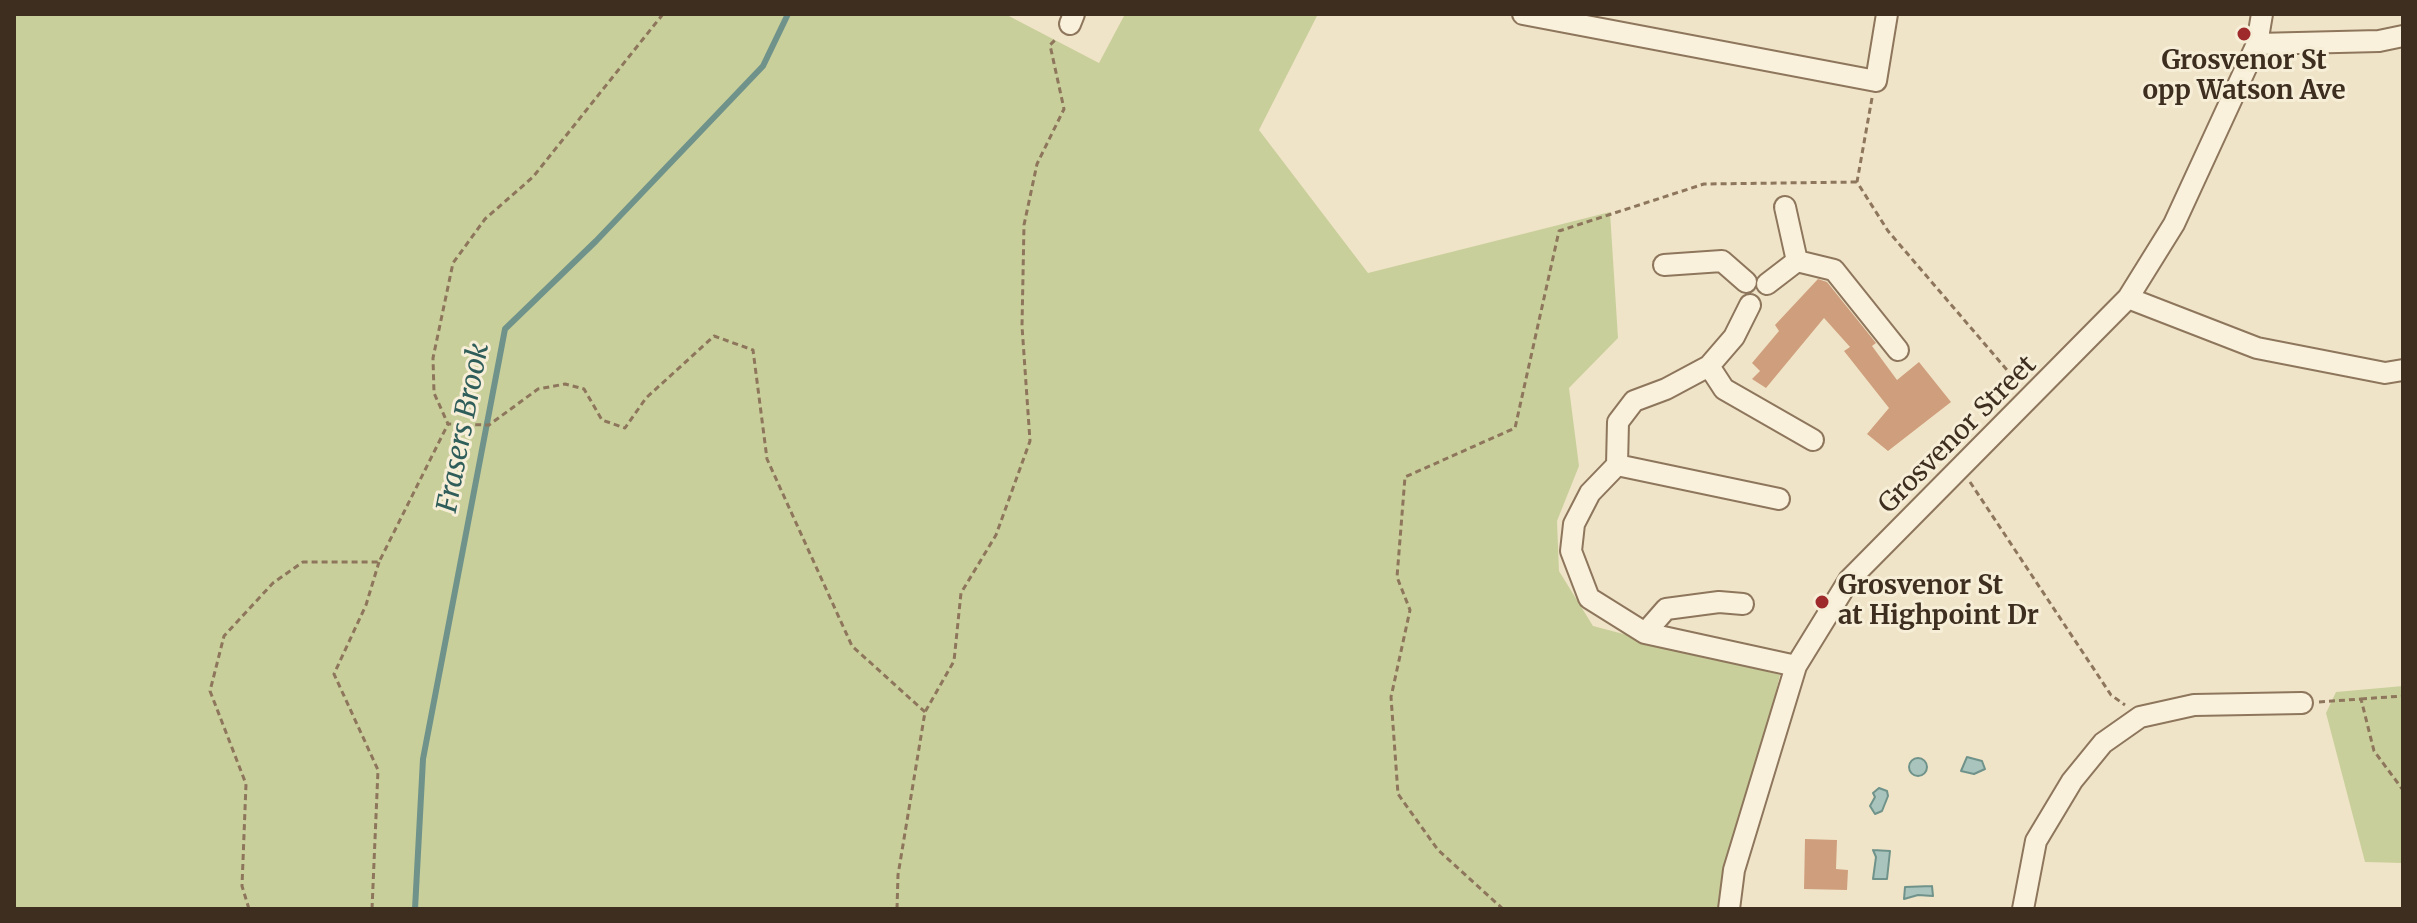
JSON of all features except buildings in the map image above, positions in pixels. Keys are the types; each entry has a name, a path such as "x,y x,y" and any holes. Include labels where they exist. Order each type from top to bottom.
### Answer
{"street":[{"path":"1523,14 1876,81 1887,14"},
{"name":"Grosvenor Street","path":"1729,909 1734,870 1796,666 1849,580 2128,298 2174,224 2257,44 2262,14"},
{"path":"2257,44 2379,41 2403,36"},
{"path":"1785,207 1797,261"},
{"path":"1664,265 1722,261 1746,282"},
{"path":"1767,284 1797,261"},
{"path":"1797,261 1834,270 1898,350"},
{"path":"1746,282 1759,279 1767,284 1770,293 1766,302 1750,305"},
{"path":"1746,282 1742,295 1750,305"},
{"path":"2128,298 2257,348 2385,373 2403,370"},
{"path":"1750,305 1734,337 1709,366 1666,389 1634,401 1618,422 1617,465 1590,493 1579,513 1574,524 1571,551 1589,598 1645,633 1796,666"},
{"path":"1709,366 1724,389 1813,440"},
{"path":"1617,465 1779,499"},
{"path":"1645,633 1666,609 1719,602 1743,604"},
{"path":"2023,909 2036,841 2072,781 2103,743 2140,717 2194,705 2302,703"}],"path":[{"path":"448,424 434,393 433,358 453,263 485,219 533,177 663,14"},
{"path":"897,909 898,875 925,712 954,661 961,593 996,535 1030,441 1022,326 1024,225 1037,164 1064,109 1050,45 1072,19"},
{"path":"1876,81 1857,182 1888,231 2032,398"},
{"path":"1503,909 1438,850 1398,794 1391,697 1410,610 1397,577 1405,477 1515,428 1559,231 1704,184 1857,182"},
{"path":"448,424 489,425 538,389 565,384 584,389 602,420 625,428 646,398 714,336 753,350 767,459 852,646 925,712"},
{"path":"372,909 378,770 334,674 366,605 379,562 448,424"},
{"path":"1960,467 2111,695"},
{"path":"249,909 242,886 246,784 210,691 224,636 273,583 303,562 379,562"},
{"path":"2302,703 2403,696"},
{"path":"2361,699 2374,751 2403,790"}],"green space":[{"path":"14,14 1005,14 1099,63 1125,14 1318,14 1259,130 1368,273 1610,212 1618,338 1569,388 1579,466 1557,521 1559,571 1593,626 1780,675 1724,909 14,909"},
{"path":"2403,686 2403,863 2365,862 2326,713 2336,692"}],"water":[{"path":"1967,757 1982,761 1985,769 1974,774 1961,771"},
{"path":"1918,758 1927,767 1918,776 1909,767"},
{"path":"1879,788 1887,791 1888,796 1882,811 1875,814 1870,806 1875,797 1873,793"},
{"path":"1873,850 1890,851 1887,879 1873,879 1876,857"},
{"path":"1932,886 1933,896 1918,895 1904,899 1905,887"}],"waterway":[{"name":"Frasers Brook","path":"415,909 423,759 505,329 596,241 763,66 788,14"}],"place":[{"name":"Grosvenor St opp Watson Ave","path":"2244,34"},
{"name":"Grosvenor St at Highpoint Dr","path":"1822,602"}]}
